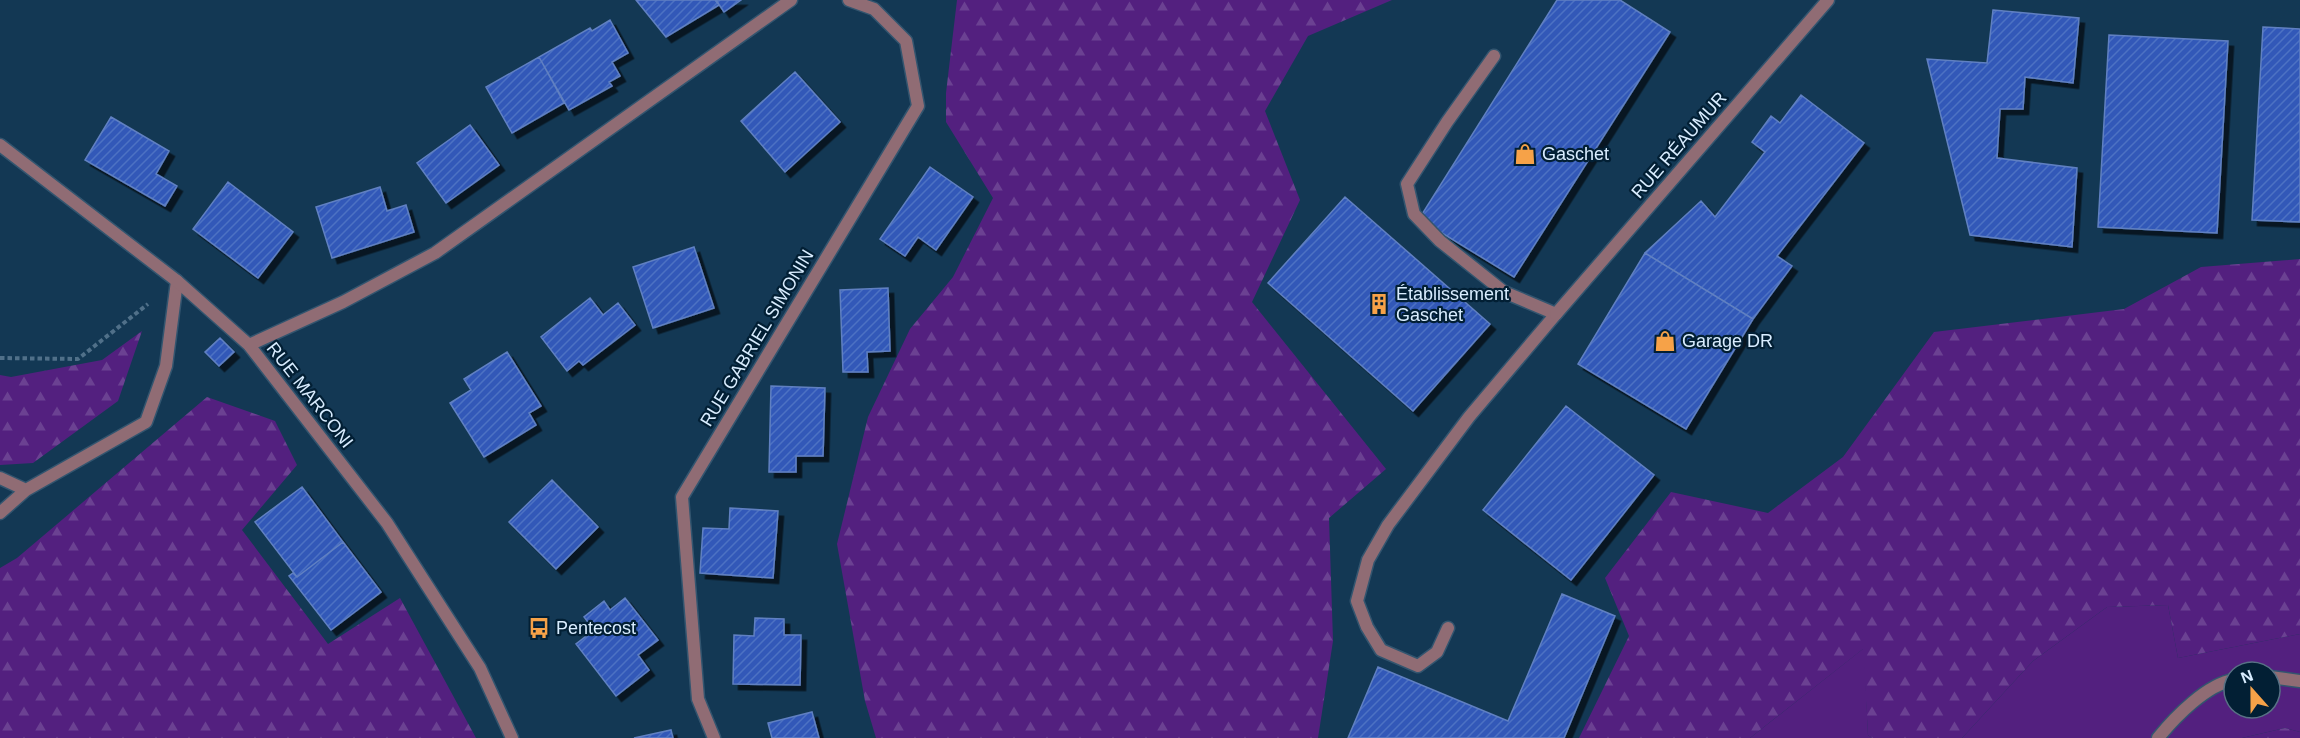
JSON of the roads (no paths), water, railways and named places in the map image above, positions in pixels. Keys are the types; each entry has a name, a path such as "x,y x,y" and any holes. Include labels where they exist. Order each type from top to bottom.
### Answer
{"street":[{"path":"249,345 343,302 435,253 791,0"},
{"name":"RUE GABRIEL SIMONIN","path":"714,738 698,699 682,497 918,106 906,41 874,9 849,0"},
{"name":"RUE RÉAUMUR","path":"1448,628 1437,652 1418,666 1381,650 1367,627 1357,602 1368,560 1388,525 1469,417 1828,0"},
{"path":"1494,56 1407,184 1414,214 1440,241 1504,292 1556,314"},
{"name":"RUE MARCONI","path":"0,145 177,281 249,345 387,523 480,668 512,738"},
{"path":"0,513 26,490 146,422 166,366 177,281"},
{"path":"0,478 26,490"},
{"path":"2282,679 2300,681"},
{"path":"2158,738 2196,699 2222,684"}],"place":[{"name":"Gaschet","path":"1525,154"},
{"name":"Établissement Gaschet","path":"1379,304"},
{"name":"Garage DR","path":"1665,341"},
{"name":"Pentecost","path":"539,628"}]}
